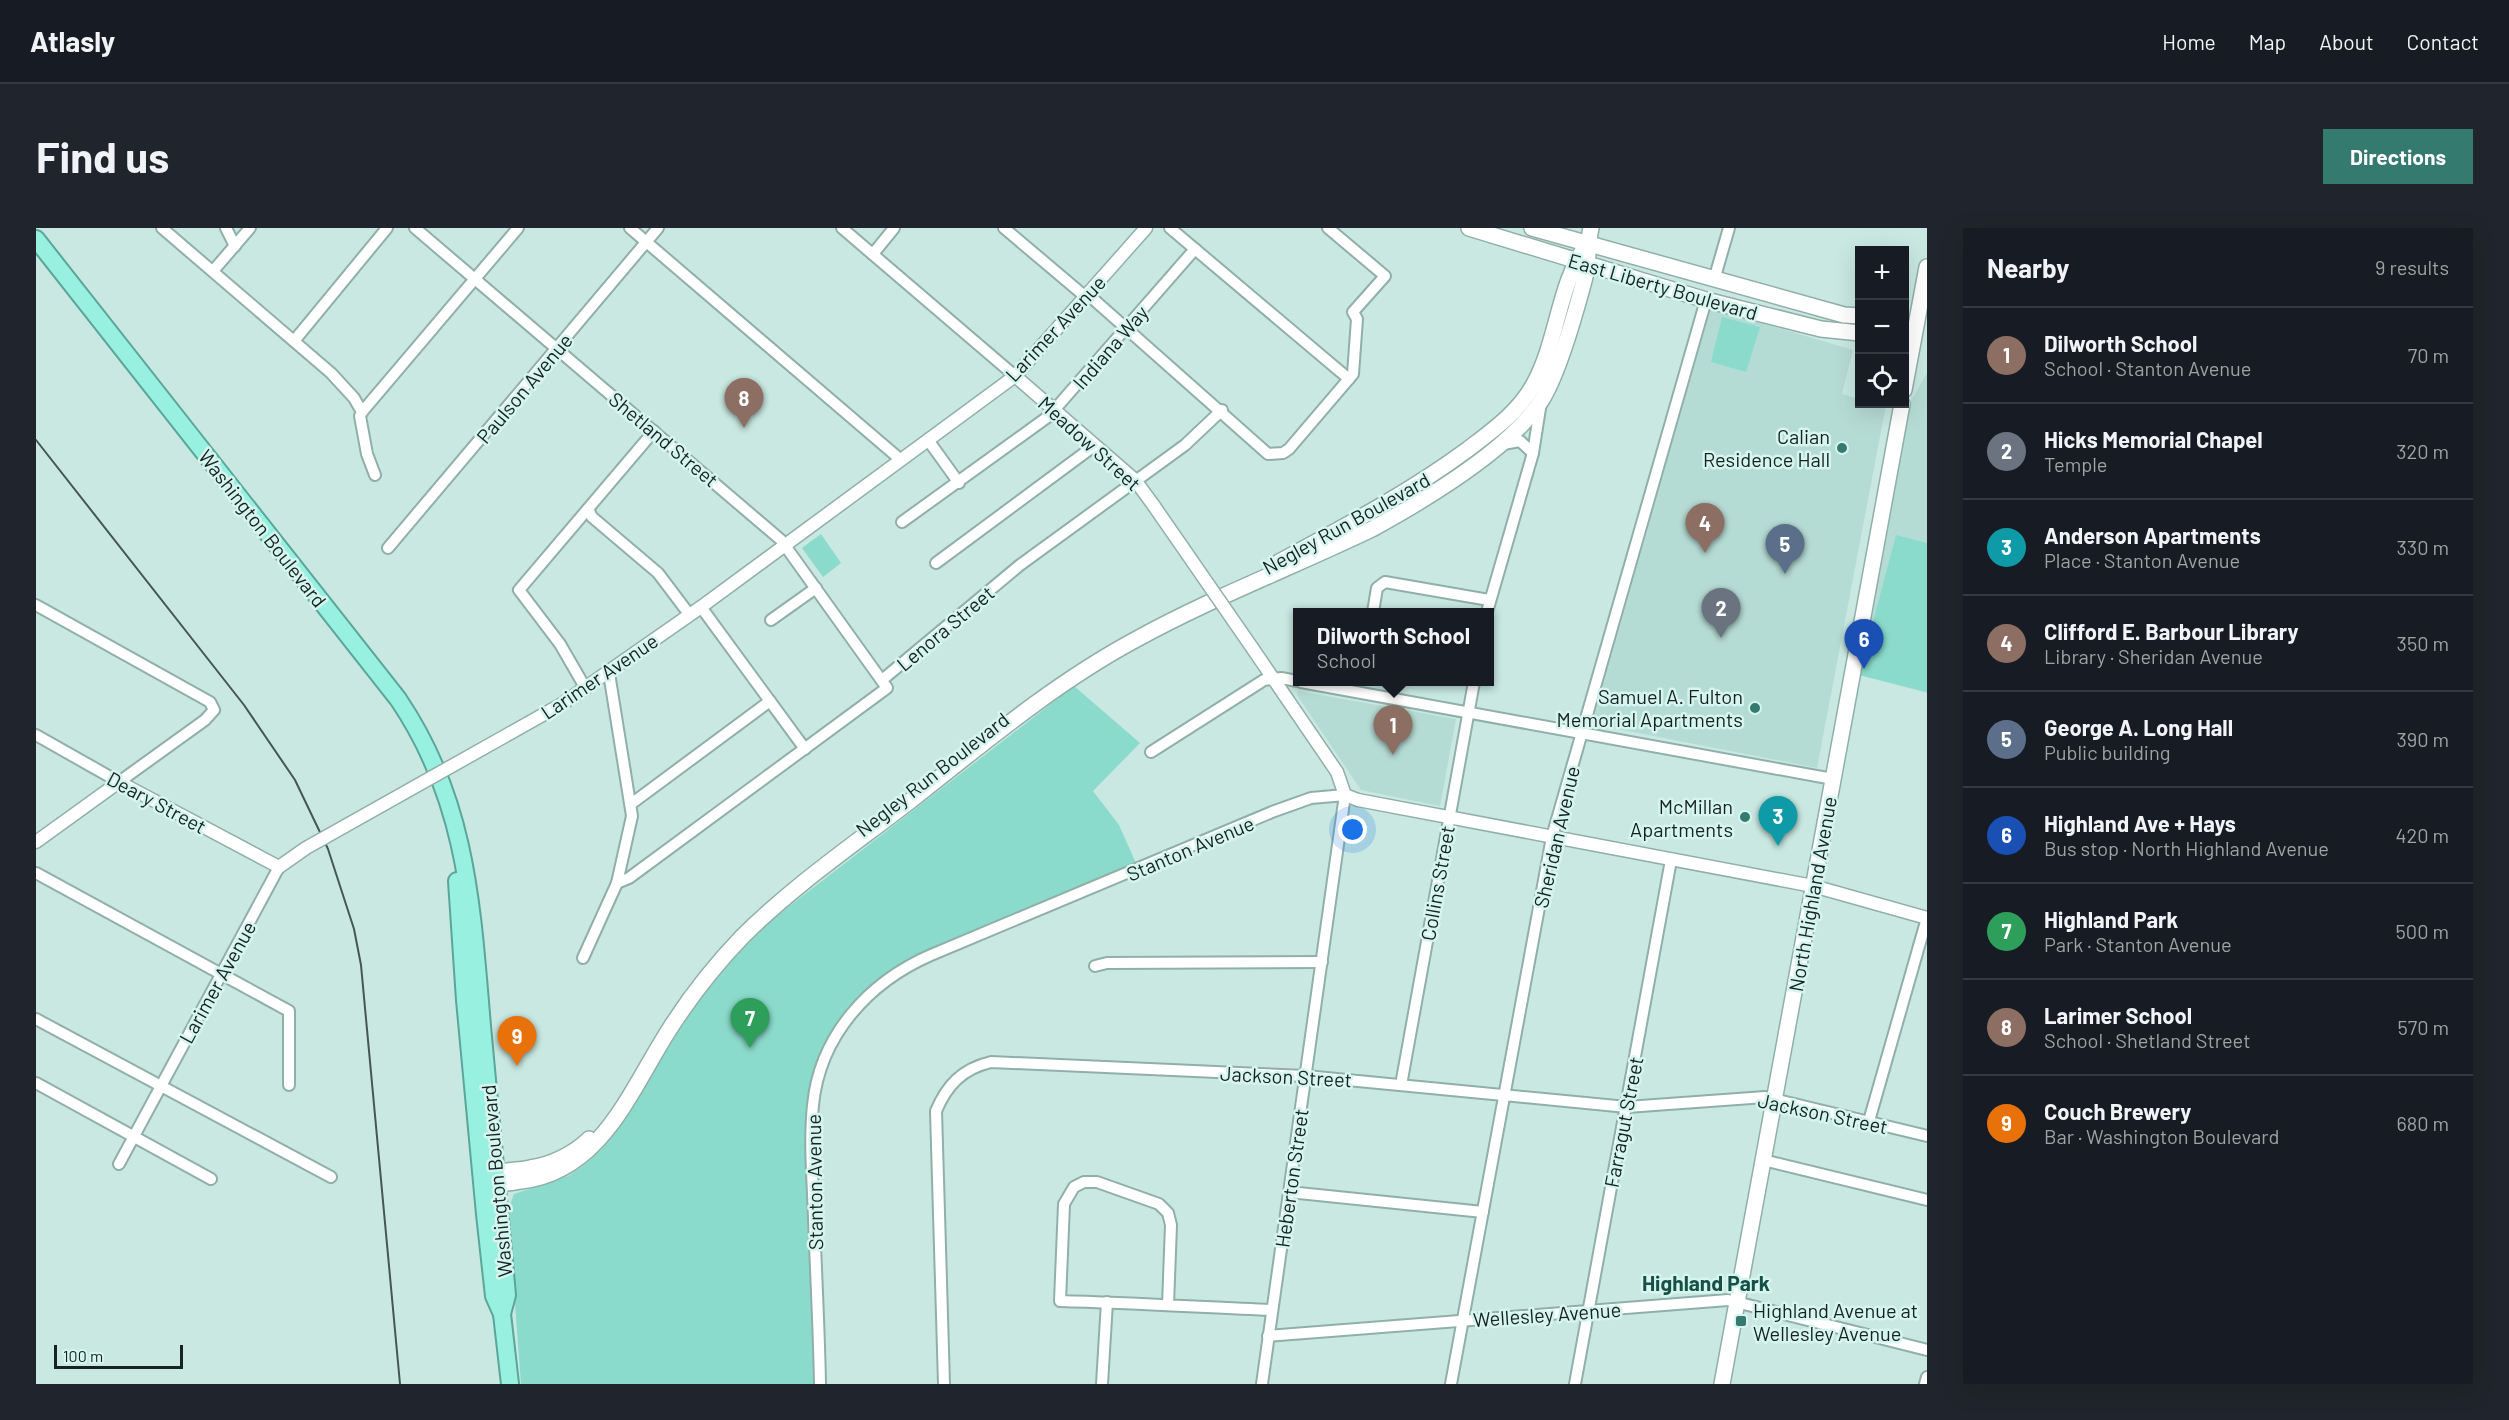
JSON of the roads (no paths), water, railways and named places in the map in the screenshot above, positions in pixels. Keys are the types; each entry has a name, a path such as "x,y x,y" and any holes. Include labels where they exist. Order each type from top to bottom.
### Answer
{"highway":[{"name":"Washington Boulevard","path":"36,239 398,699 435,764 449,800 457,835 465,1000 507,1295 502,1314 510,1384"}],"main road":[{"name":"East Liberty Boulevard","path":"1532,228 1714,280 1844,315 1855,316"},
{"path":"1587,244 1591,228"},
{"name":"East Liberty Boulevard","path":"1473,230 1706,300 1821,328 1855,332"},
{"name":"Negley Run Boulevard","path":"491,1178 544,1165 586,1143 606,1118 687,990 734,934 786,886 1026,701 1125,636 1262,571 1398,498 1436,473 1507,418 1523,402 1543,364 1587,244"},
{"name":"Negley Run Boulevard","path":"491,1178 548,1176 586,1155 607,1130 693,995 740,940 791,893 1031,707 1088,667 1144,635 1382,524 1435,491 1500,445 1526,422 1541,402 1558,364 1581,263"},
{"path":"1909,369 1927,267"},
{"name":"North Highland Avenue","path":"1722,1384 1901,408"}],"street":[{"path":"162,228 331,373 354,398 362,412"},
{"path":"226,228 235,246"},
{"path":"213,271 250,228"},
{"path":"294,341 387,228"},
{"name":"Shetland Street","path":"415,228 746,509 785,545 882,680"},
{"path":"375,475 367,454 360,416 362,412 518,228"},
{"path":"630,228 901,460"},
{"name":"Paulson Avenue","path":"388,548 658,228"},
{"name":"Meadow Street","path":"842,228 1135,480 1337,772 1345,795"},
{"path":"873,254 894,228"},
{"path":"1004,228 1222,410 1268,454 1283,453 1353,374 1357,320 1353,312 1385,276 1328,228"},
{"name":"Larimer Avenue","path":"119,1164 279,867 306,848 586,689 1015,376 1146,228"},
{"path":"1170,228 1348,379"},
{"path":"1714,280 1729,228"},
{"name":"Indiana Way","path":"902,522 959,483 1055,410 1195,249"},
{"name":"Sheridan Avenue","path":"1451,1384 1552,837 1706,300"},
{"path":"1488,608 1533,453 1541,402"},
{"name":"Lenora Street","path":"617,883 629,878 887,688 882,680 1020,565 1185,445 1222,410"},
{"path":"586,689 560,645 519,590 654,431"},
{"path":"928,440 959,483"},
{"path":"1500,445 1520,441 1533,453"},
{"path":"936,563 1094,446"},
{"path":"588,509 592,517 658,573 689,614"},
{"path":"1374,608 1377,588 1382,583 1389,582 1489,600"},
{"path":"771,620 816,588"},
{"path":"36,605 210,702 214,710 210,716 36,842"},
{"path":"701,607 805,749"},
{"path":"583,958 617,883 632,816 609,673"},
{"path":"1151,752 1264,680 1293,681"},
{"path":"1360,686 1468,712 1833,779"},
{"name":"Collins Street","path":"1401,1085 1473,686"},
{"path":"631,804 770,701"},
{"name":"Deary Street","path":"36,735 279,867"},
{"name":"Stanton Avenue","path":"820,1384 811,1147 813,1104 823,1061 839,1030 861,1001 895,972 931,955 1272,812 1311,798 1345,795 1358,800 1448,818 1813,886 1927,918"},
{"name":"Heberton Street","path":"1262,1384 1345,795"},
{"name":"Farragut Street","path":"1575,1384 1671,860"},
{"path":"36,873 289,1011 289,1085"},
{"path":"1869,1121 1927,918"},
{"path":"1095,966 1107,963 1322,962"},
{"path":"36,1019 332,1177"},
{"name":"Jackson Street","path":"944,1384 936,1111 943,1096 955,1080 964,1072 991,1062 1306,1076 1627,1107 1765,1097 1927,1136"},
{"path":"36,1083 211,1179"},
{"path":"1763,1160 1927,1200"},
{"path":"1168,1305 1172,1225 1168,1213 1159,1204 1090,1182 1074,1187 1064,1203 1060,1300 1272,1310"},
{"path":"1289,1192 1483,1212"},
{"name":"Wellesley Avenue","path":"1268,1336 1728,1300 1927,1350"},
{"path":"1102,1384 1107,1302"},
{"path":"1925,1384 1927,1377"}],"railway":[{"path":"36,440 244,705 295,780 328,849 354,929 361,965 400,1384"}],"place":[{"name":"Larimer School","path":"744,428"},
{"name":"Calian Residence Hall","path":"1842,448"},
{"name":"Clifford E. Barbour Library","path":"1705,553"},
{"name":"George A. Long Hall","path":"1785,574"},
{"name":"Hicks Memorial Chapel","path":"1721,638"},
{"name":"Highland Ave + Hays","path":"1864,669"},
{"name":"Samuel A. Fulton Memorial Apartments","path":"1755,708"},
{"name":"Dilworth School","path":"1393,755"},
{"name":"McMillan Apartments","path":"1745,817"},
{"name":"Anderson Apartments","path":"1778,846"},
{"name":"Highland Park","path":"750,1048"},
{"name":"Couch Brewery","path":"517,1066"},
{"name":"Highland Avenue at Wellesley Avenue","path":"1741,1321"}],"district":[{"name":"Highland Park","path":"1706,1282"}]}
